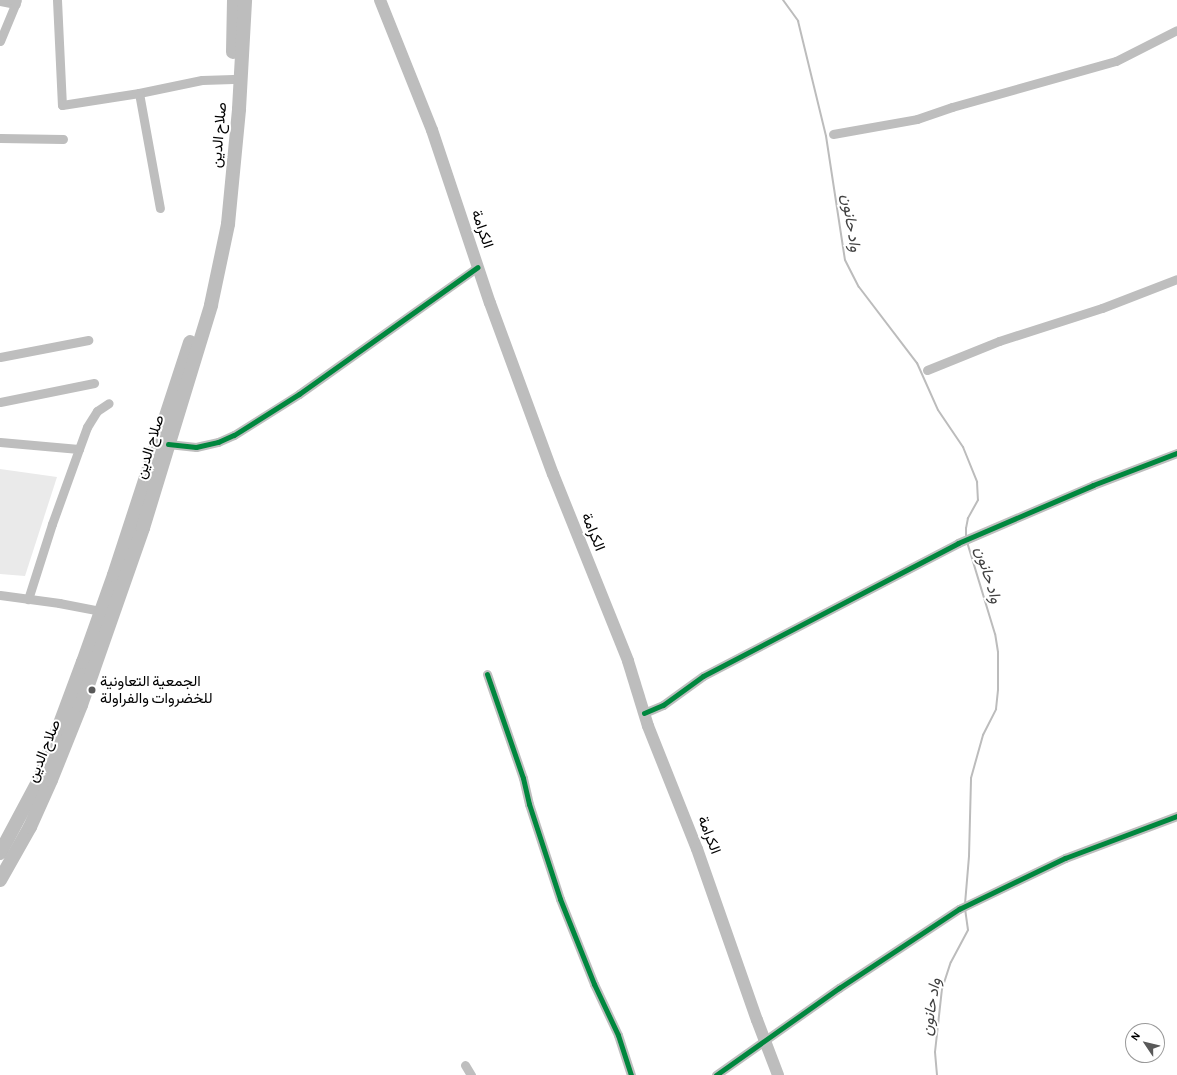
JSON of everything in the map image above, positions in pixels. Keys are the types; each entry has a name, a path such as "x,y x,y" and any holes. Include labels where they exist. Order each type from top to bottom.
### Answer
{"highway":[{"name":"صلاح الدين","path":"0,853 39,780 101,611 199,315 216,247 225,185 233,79 234,0"},
{"name":"صلاح الدين","path":"0,880 30,827 51,780 78,712 143,528 211,305 228,224 239,109 245,0"}],"main road":[{"name":"الكرامة","path":"380,0 432,130 478,267 553,474 628,661 644,713 704,868 778,1075"}],"street":[{"path":"57,0 62,105 202,80 233,79"},
{"path":"0,1 17,2 0,41"},
{"path":"833,134 917,119 952,107 1116,61 1177,30"},
{"path":"139,92 160,208"},
{"path":"0,138 64,139"},
{"path":"168,444 196,447 218,442 234,435 299,394 478,267"},
{"path":"927,370 999,341 1102,308 1177,279"},
{"path":"0,358 88,340"},
{"path":"0,402 94,383"},
{"path":"28,599 52,524 87,427 97,411 108,403"},
{"path":"0,442 79,449"},
{"path":"644,713 663,705 703,676 961,541 1093,485 1177,453"},
{"path":"0,595 101,611"},
{"path":"487,674 523,778 529,804 560,899 594,984 618,1035 631,1075"},
{"path":"716,1075 764,1039 959,909 1066,858 1177,816"},
{"path":"465,1065 471,1075"}],"shaded area":[{"path":"0,469 57,477 25,576 0,574"}],"waterway":[{"name":"واد حانون","path":"783,0 798,21 826,136 845,260 859,287 917,363 938,410 963,447 977,482 978,500 968,518 966,536"},
{"name":"واد حانون","path":"965,904 969,856 971,778 983,735 996,709 998,690 998,652 995,634 967,542"},
{"name":"واد حانون","path":"937,1075 935,1052 942,989 951,962 968,930 965,908"}],"cycle path":[{"path":"168,444 196,447 218,442 234,435 299,394 478,267"},
{"path":"644,713 663,705 703,676 958,543 1093,485 1177,453"},
{"path":"487,674 523,778 529,804 560,899 594,984 618,1035 631,1075"},
{"path":"716,1075 839,988 959,909 1065,858 1177,816"}],"place":[{"name":"الجمعية التعاونية للخضروات والفراولة","path":"92,690"}]}
